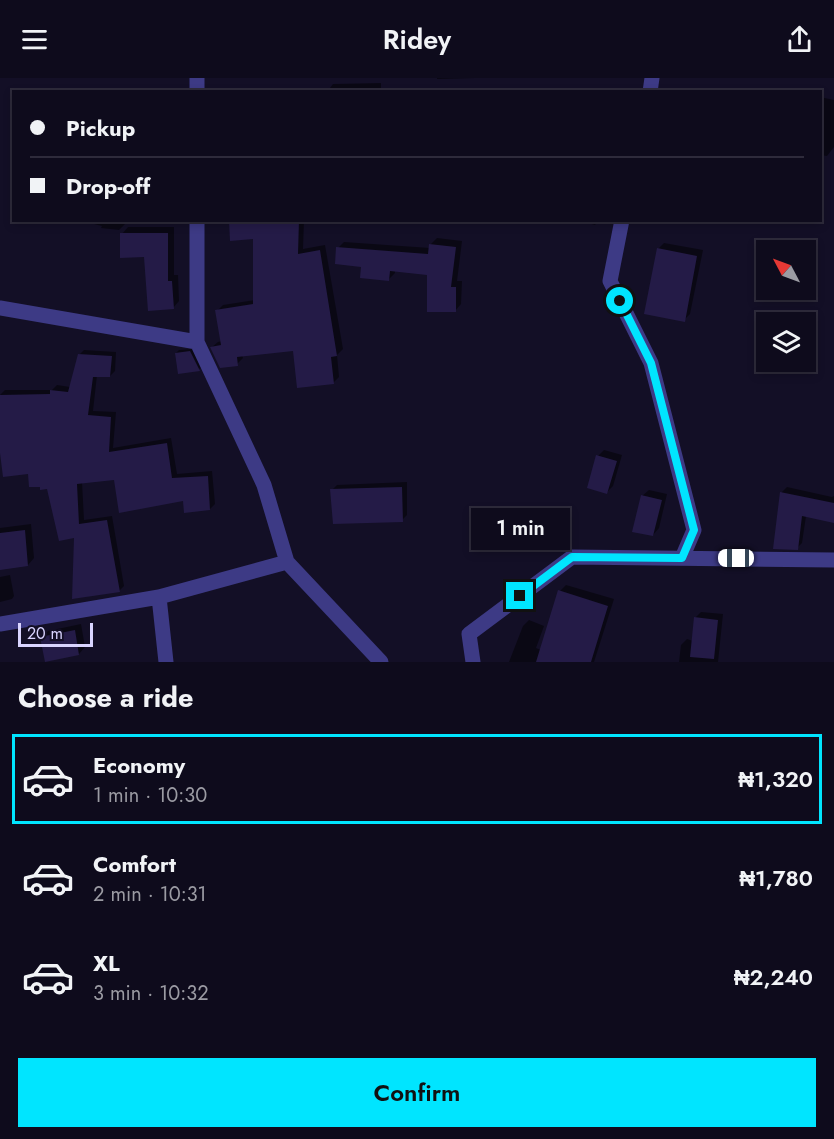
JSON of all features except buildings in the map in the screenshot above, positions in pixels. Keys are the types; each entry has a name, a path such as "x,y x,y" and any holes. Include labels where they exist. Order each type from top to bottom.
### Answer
{"street":[{"path":"197,222 197,342 264,485 287,562 381,662"},
{"path":"622,222 609,281 651,363 694,530 682,558"},
{"path":"0,308 197,342"},
{"path":"472,662 469,634 572,557 834,560"},
{"path":"0,624 159,597 287,562"},
{"path":"159,597 166,662"}],"route":[{"path":"520,596 572,557 682,558 694,530 651,363 620,301"}]}
